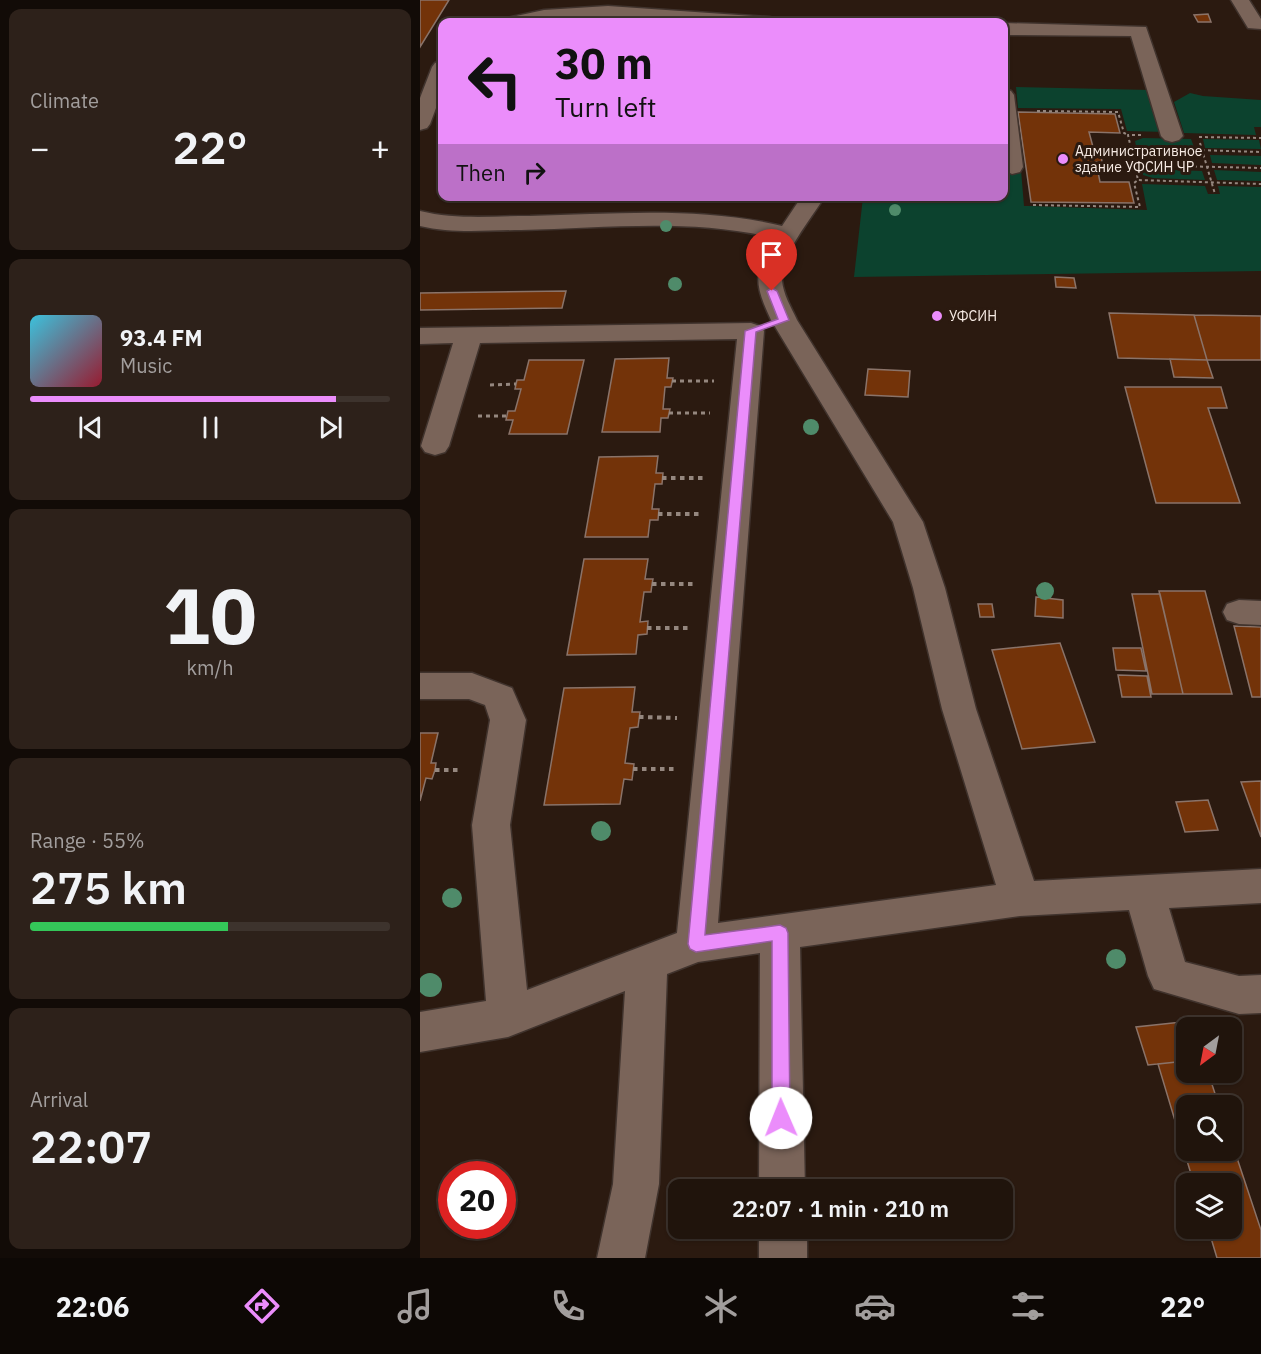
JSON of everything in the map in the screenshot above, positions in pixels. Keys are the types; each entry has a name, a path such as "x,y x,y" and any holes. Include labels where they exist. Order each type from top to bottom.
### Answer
{"street":[{"path":"1240,0 1258,24"},
{"path":"1090,10 1096,30"},
{"path":"534,18 561,13 624,11 716,18"},
{"path":"1008,29 1138,31 1172,136"},
{"path":"420,124 438,77"},
{"path":"1008,135 1012,167"},
{"path":"811,201 770,270 772,291 784,320 908,522 930,588 958,710 1020,899"},
{"path":"420,218 459,224 689,219 744,224 789,235"},
{"path":"420,336 751,331 784,320"},
{"path":"696,944 751,331"},
{"path":"435,446 469,335"},
{"path":"420,686 472,686 500,697 508,720 491,825 508,1017"},
{"path":"420,1032 508,1017 696,944 1020,899 1261,886"},
{"path":"1144,892 1168,976 1239,995 1261,994"},
{"path":"780,933 782,1179"},
{"path":"621,1258 636,1184 647,964"},
{"path":"783,1239 783,1258"}],"path":[{"path":"1008,103 1118,112 1124,133 1128,135"},
{"path":"1199,136 1215,194"},
{"path":"1101,155 1133,156"},
{"path":"1134,165 1261,168"},
{"path":"1034,205 1140,207 1134,183 1138,180"}],"green space":[{"path":"1016,87 1151,90 1166,132 1127,131 1121,109 1018,108"},
{"path":"1190,93 1261,100 1261,127 1254,127 1256,135 1184,133 1174,102"},
{"path":"1143,138 1191,139 1194,147 1136,146 1135,141"},
{"path":"1203,139 1259,140 1261,149 1205,148"},
{"path":"1210,155 1261,156 1261,165 1212,163"},
{"path":"1142,169 1202,171 1205,180 1153,178 1143,175"},
{"path":"1008,170 1021,170 1024,206 1147,210 1142,184 1205,186 1208,194 1220,194 1218,186 1261,187 1261,271 854,277 863,201 1008,201"},
{"path":"1214,170 1261,172 1261,181 1217,180"}],"building":[{"path":"420,0 449,0 420,47"},
{"path":"1208,14 1211,22 1198,22 1194,15"},
{"name":"Административное здание УФСИН ЧР","path":"1018,112 1115,114 1120,133 1089,132 1093,147 1099,147 1101,155 1102,162 1096,162 1100,182 1129,182 1134,203 1031,202"},
{"path":"1055,277 1074,278 1076,288 1056,287"},
{"path":"566,291 562,308 420,310 420,293"},
{"path":"1109,313 1194,315 1207,360 1118,358"},
{"path":"1194,315 1261,316 1261,360 1207,360"},
{"path":"669,358 667,378 673,378 671,387 665,387 663,409 670,409 668,418 661,418 660,432 602,432 615,359"},
{"path":"1170,359 1207,360 1213,378 1174,377"},
{"path":"529,360 584,360 567,434 509,434 513,420 506,420 508,411 515,411 521,389 515,389 517,380 524,380"},
{"path":"868,369 910,371 908,397 865,395"},
{"path":"1125,387 1221,387 1227,408 1208,408 1240,503 1156,503"},
{"path":"658,456 656,473 663,473 662,484 655,484 652,509 659,509 658,520 650,520 648,537 585,537 599,457"},
{"path":"584,559 648,559 645,579 653,579 651,592 644,592 640,622 648,621 647,634 638,635 636,654 567,655"},
{"path":"1159,591 1205,591 1232,694 1183,694"},
{"path":"1132,594 1160,594 1183,694 1152,694"},
{"path":"1036,597 1063,600 1063,618 1035,616"},
{"path":"978,604 992,604 994,617 980,617"},
{"path":"1234,626 1261,627 1261,697 1252,697"},
{"path":"1060,643 1095,742 1022,749 992,650"},
{"path":"1113,648 1141,648 1146,671 1116,670"},
{"path":"1118,675 1147,676 1151,697 1122,697"},
{"path":"635,687 632,712 640,712 638,727 630,728 625,763 634,764 632,780 624,779 620,804 544,805 564,688"},
{"path":"420,733 438,733 431,763 436,763 435,770 432,779 426,778 420,801"},
{"path":"1261,781 1261,837 1241,782"},
{"path":"1208,800 1218,830 1185,832 1176,802"},
{"path":"1176,1023 1176,1062 1148,1065 1136,1027"},
{"path":"1176,1062 1176,1083 1212,1083 1215,1095 1176,1095 1176,1124 1158,1064"},
{"path":"1187,1161 1238,1161 1242,1173 1191,1173"},
{"path":"1242,1173 1261,1230 1261,1258 1217,1258 1211,1239 1242,1239"}],"place":[{"name":"Административное здание УФСИН ЧР","path":"1063,159"},
{"name":"УФСИН","path":"937,316"}],"route":[{"path":"772,291 784,320 751,331 696,944 780,933 781,1118"}]}
